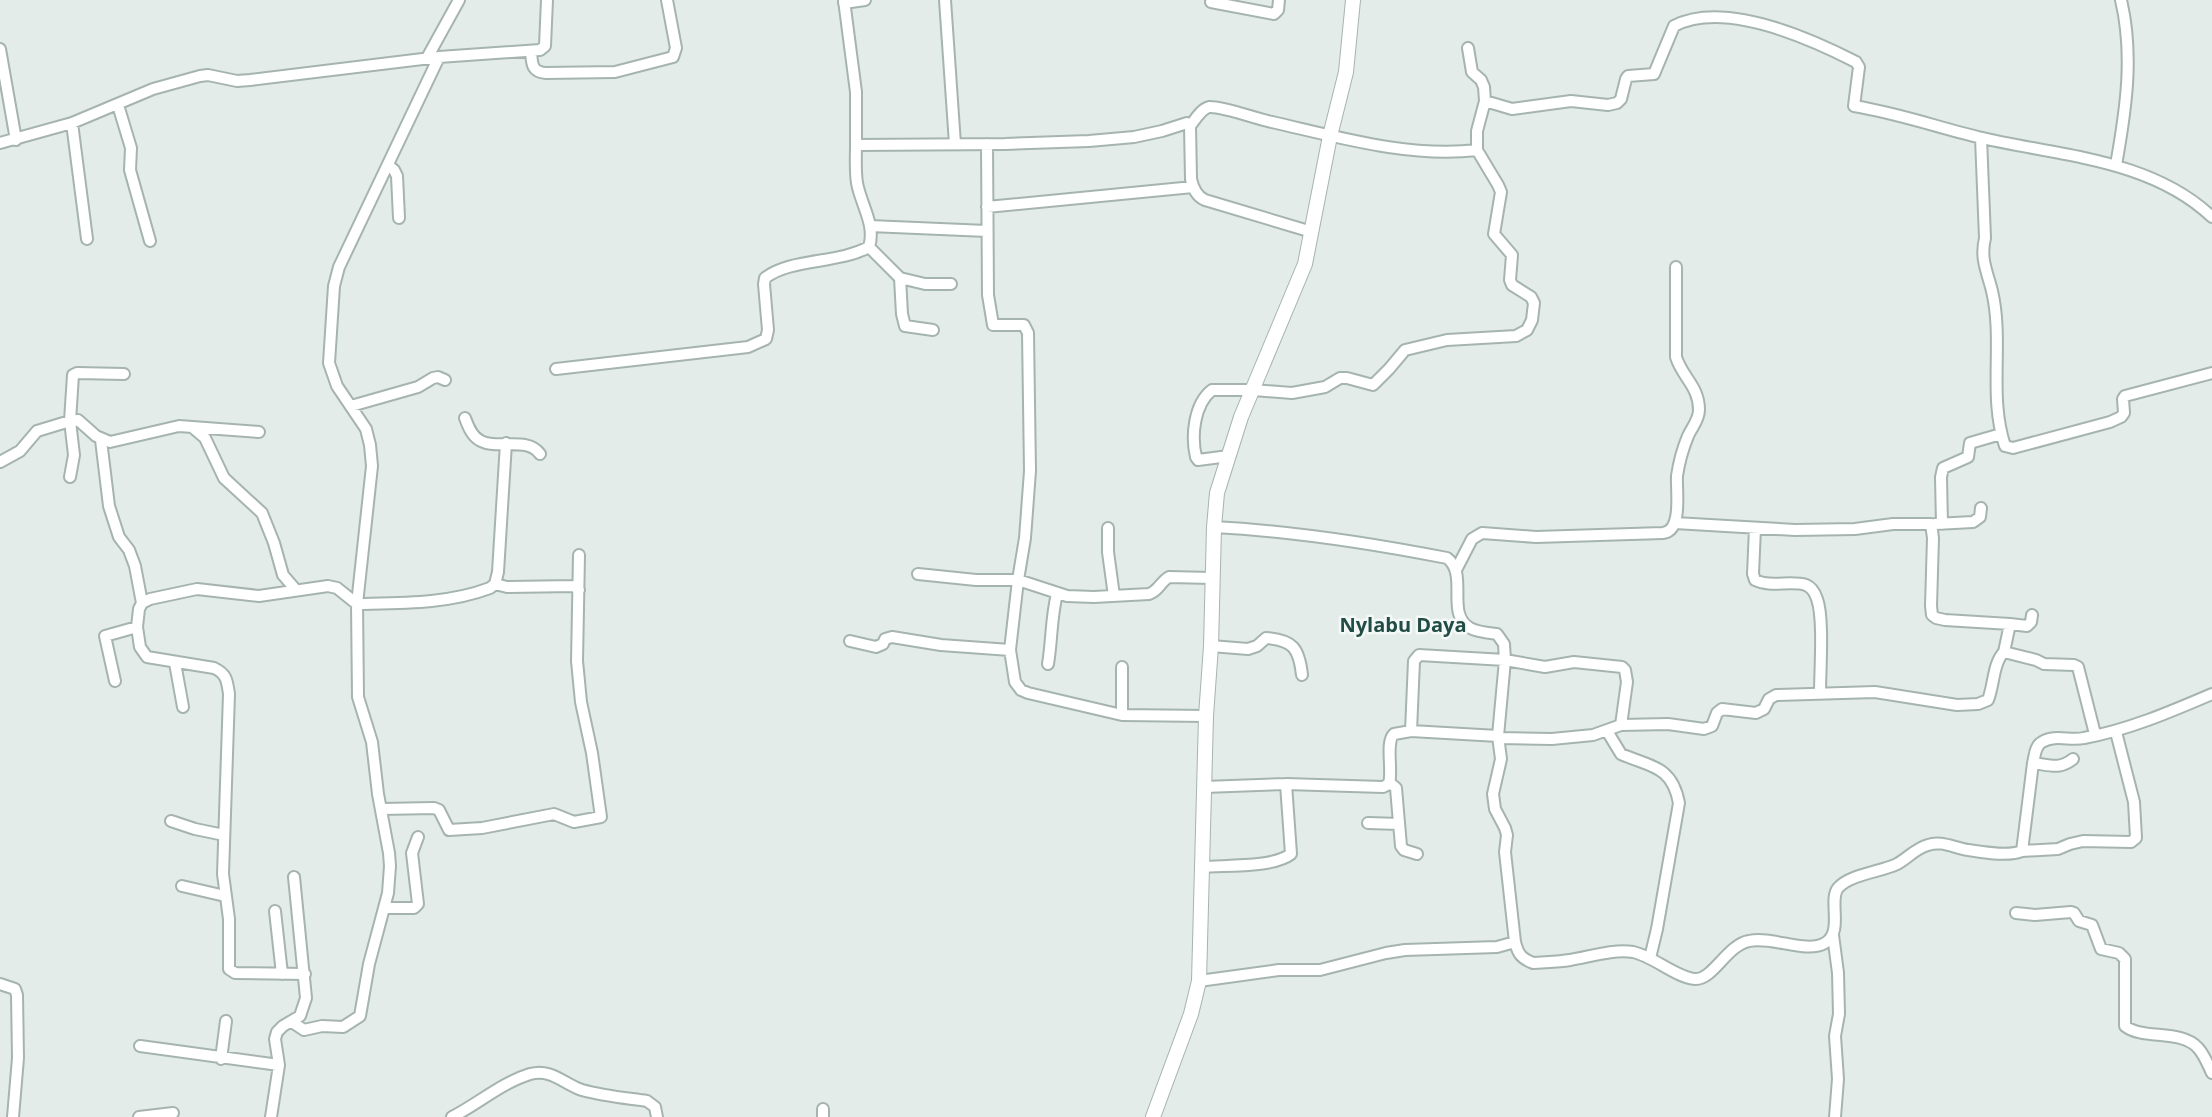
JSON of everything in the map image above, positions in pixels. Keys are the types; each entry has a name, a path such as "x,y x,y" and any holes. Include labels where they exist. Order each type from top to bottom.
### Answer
{"street":[{"path":"427,58 459,0"},
{"path":"0,143 72,123 153,89 207,75 225,80 250,80 427,58 540,50 545,46 547,0"},
{"path":"531,51 533,68 538,72 546,73 615,72 673,57 675,48 667,0"},
{"path":"556,369 748,346 766,339 765,278 770,274 802,264 859,253 869,247 872,238 870,226 858,186 856,92 844,2 865,0"},
{"path":"945,0 955,144"},
{"path":"1211,2 1274,14 1278,10 1279,0"},
{"path":"1153,1117 1191,1014 1199,981 1206,716 1217,493 1228,456 1253,390 1305,264 1330,136 1346,72 1353,0"},
{"path":"2116,165 2128,82 2126,20 2121,0"},
{"path":"1485,101 1512,109 1571,101 1608,105 1617,103 1621,99 1623,82 1628,76 1654,74 1674,26 1718,16 1736,18 1800,36 1856,62 1859,67 1854,106 1885,111 1981,138 2116,165 2188,196 2212,218"},
{"path":"1228,456 1204,460 1198,460 1196,457 1194,429 1201,402 1212,390 1292,393 1325,387 1340,378 1373,385 1405,350 1447,340 1516,336 1527,330 1532,320 1534,303 1531,297 1512,285 1510,280 1512,255 1509,249 1496,238 1493,229 1501,192 1477,150 1477,131 1485,101 1484,87 1481,80 1472,72 1468,48"},
{"path":"0,49 16,140"},
{"path":"292,1022 304,1030 322,1026 343,1027 360,1017 369,964 388,893 389,853 372,742 358,697 357,604 372,466 370,445 366,429 337,386 328,363 328,351 334,286 339,267 439,57"},
{"path":"118,105 131,148 130,170 150,241"},
{"path":"1312,232 1205,200 1199,196 1193,187 1190,126 1206,108 1214,107 1330,136 1385,146 1426,151 1477,150"},
{"path":"72,123 87,239"},
{"path":"856,145 987,144 1134,137 1185,123 1190,126"},
{"path":"1981,138 1984,238 1981,249 1994,305 1997,364 1996,411 2005,446 2013,448 2110,422 2124,413 2123,399 2125,396 2212,373"},
{"path":"987,144 988,295 992,324 1021,324 1028,333 1030,471 1025,538 1010,650 1015,682 1021,690 1122,715 1206,716"},
{"path":"388,165 397,176 399,218"},
{"path":"987,207 1193,187"},
{"path":"870,226 987,231"},
{"path":"869,247 900,278 925,284 951,284"},
{"path":"1456,570 1472,539 1482,533 1536,537 1668,533 1675,523 1679,465 1699,411 1695,389 1680,368 1676,357 1676,267"},
{"path":"900,278 905,326 933,330"},
{"path":"70,477 74,455 70,421 74,375 77,373 124,374"},
{"path":"351,406 418,387 432,378 445,380"},
{"path":"465,417 473,434 480,441 532,447 540,454"},
{"path":"0,462 20,451 37,431 78,420 101,440 114,442 164,428 192,427 259,432"},
{"path":"192,427 205,438 224,478 262,513 283,575 296,590"},
{"path":"2001,434 1970,443 1968,457 1943,468 1933,538 1932,615 1945,620 2027,626 2031,622 2032,615"},
{"path":"101,440 109,506 119,537 129,550 135,566 142,603 137,627 140,647 147,657 214,668 226,677 229,694 223,879 229,919 229,967 235,973 305,974"},
{"path":"142,603 150,599 197,589 259,596 332,587 357,604 420,602 452,598 490,588 495,584 498,572 506,443"},
{"path":"1675,523 1755,528 1855,529 1893,524 1936,524 1977,520 1981,508"},
{"path":"1214,527 1273,530 1383,546 1447,558 1453,562 1462,621 1470,628 1497,634 1504,644 1505,660 1498,737 1501,759 1493,800 1506,828 1505,852 1515,942 1518,953 1523,959 1533,963 1630,952 1650,958 1696,979 1705,977 1731,950 1749,941 1770,939 1814,946 1825,943 1833,935"},
{"path":"1108,528 1108,552 1114,596"},
{"path":"1755,528 1753,574 1755,580 1762,583 1803,584 1809,586 1817,597 1820,693"},
{"path":"381,809 434,808 439,810 449,830 482,828 554,814 574,822 600,818 602,813 581,702 577,661 579,555"},
{"path":"918,574 976,580 1018,580 1057,594 1094,597 1149,594 1156,592 1163,580 1168,577 1212,578"},
{"path":"495,584 507,587 574,585 579,590"},
{"path":"1048,664 1057,594"},
{"path":"1204,787 1286,784 1383,787 1389,782 1390,737 1398,732 1552,739 1599,735 1621,725 1668,724 1704,729 1712,726 1717,713 1722,709 1756,712 1764,709 1769,699 1776,695 1875,692 1957,705 1978,704 1988,699 1993,689 1997,662 2004,652 2010,624"},
{"path":"115,681 105,636 137,627"},
{"path":"850,641 876,647 883,644 885,639 892,637 940,645 1010,650"},
{"path":"1211,646 1248,649 1257,646 1266,638 1283,639 1291,645 1298,657 1302,675"},
{"path":"2004,652 2044,664 2078,667 2095,734"},
{"path":"1411,731 1414,661 1417,656 1505,660 1545,667 1574,662 1624,668 1628,682 1621,725"},
{"path":"175,663 183,707"},
{"path":"1122,667 1122,715"},
{"path":"2022,851 2033,763 2036,749 2043,741 2053,738 2082,739 2095,734 2116,732 2212,694"},
{"path":"1607,731 1621,754 1656,766 1672,784 1679,803 1658,929 1650,958"},
{"path":"1835,1117 1838,1079 1835,1036 1839,1014 1838,973 1833,935 1835,895 1838,888 1848,881 1898,864 1925,845 1943,843 1968,850 2011,853 2058,849 2076,842 2135,840 2134,801 2116,732"},
{"path":"2033,763 2060,767 2073,759"},
{"path":"1389,782 1396,788 1401,846 1404,850 1417,854"},
{"path":"1202,867 1268,862 1285,859 1292,854 1286,784"},
{"path":"171,820 195,829 224,835"},
{"path":"1368,823 1399,824"},
{"path":"384,908 414,908 418,904 412,854 418,837"},
{"path":"271,1117 279,1065 275,1039 277,1032 300,1016 305,1006 305,974 294,877"},
{"path":"182,885 225,896"},
{"path":"275,911 282,974"},
{"path":"2016,913 2035,915 2071,912 2079,921 2092,925 2101,949 2119,953 2124,957 2125,1026 2131,1030 2166,1035 2191,1042 2199,1048 2212,1073"},
{"path":"1199,981 1280,970 1327,969 1395,952 1497,947 1515,942"},
{"path":"0,984 15,989 17,995 18,1058 13,1117"},
{"path":"221,1059 226,1021"},
{"path":"140,1046 221,1059 279,1065"},
{"path":"452,1117 474,1106 498,1089 531,1074 544,1073 556,1076 583,1090 647,1101 655,1107 657,1117"},
{"path":"139,1117 173,1113"}],"district":[{"name":"Nylabu Daya","path":"1403,624"}]}
